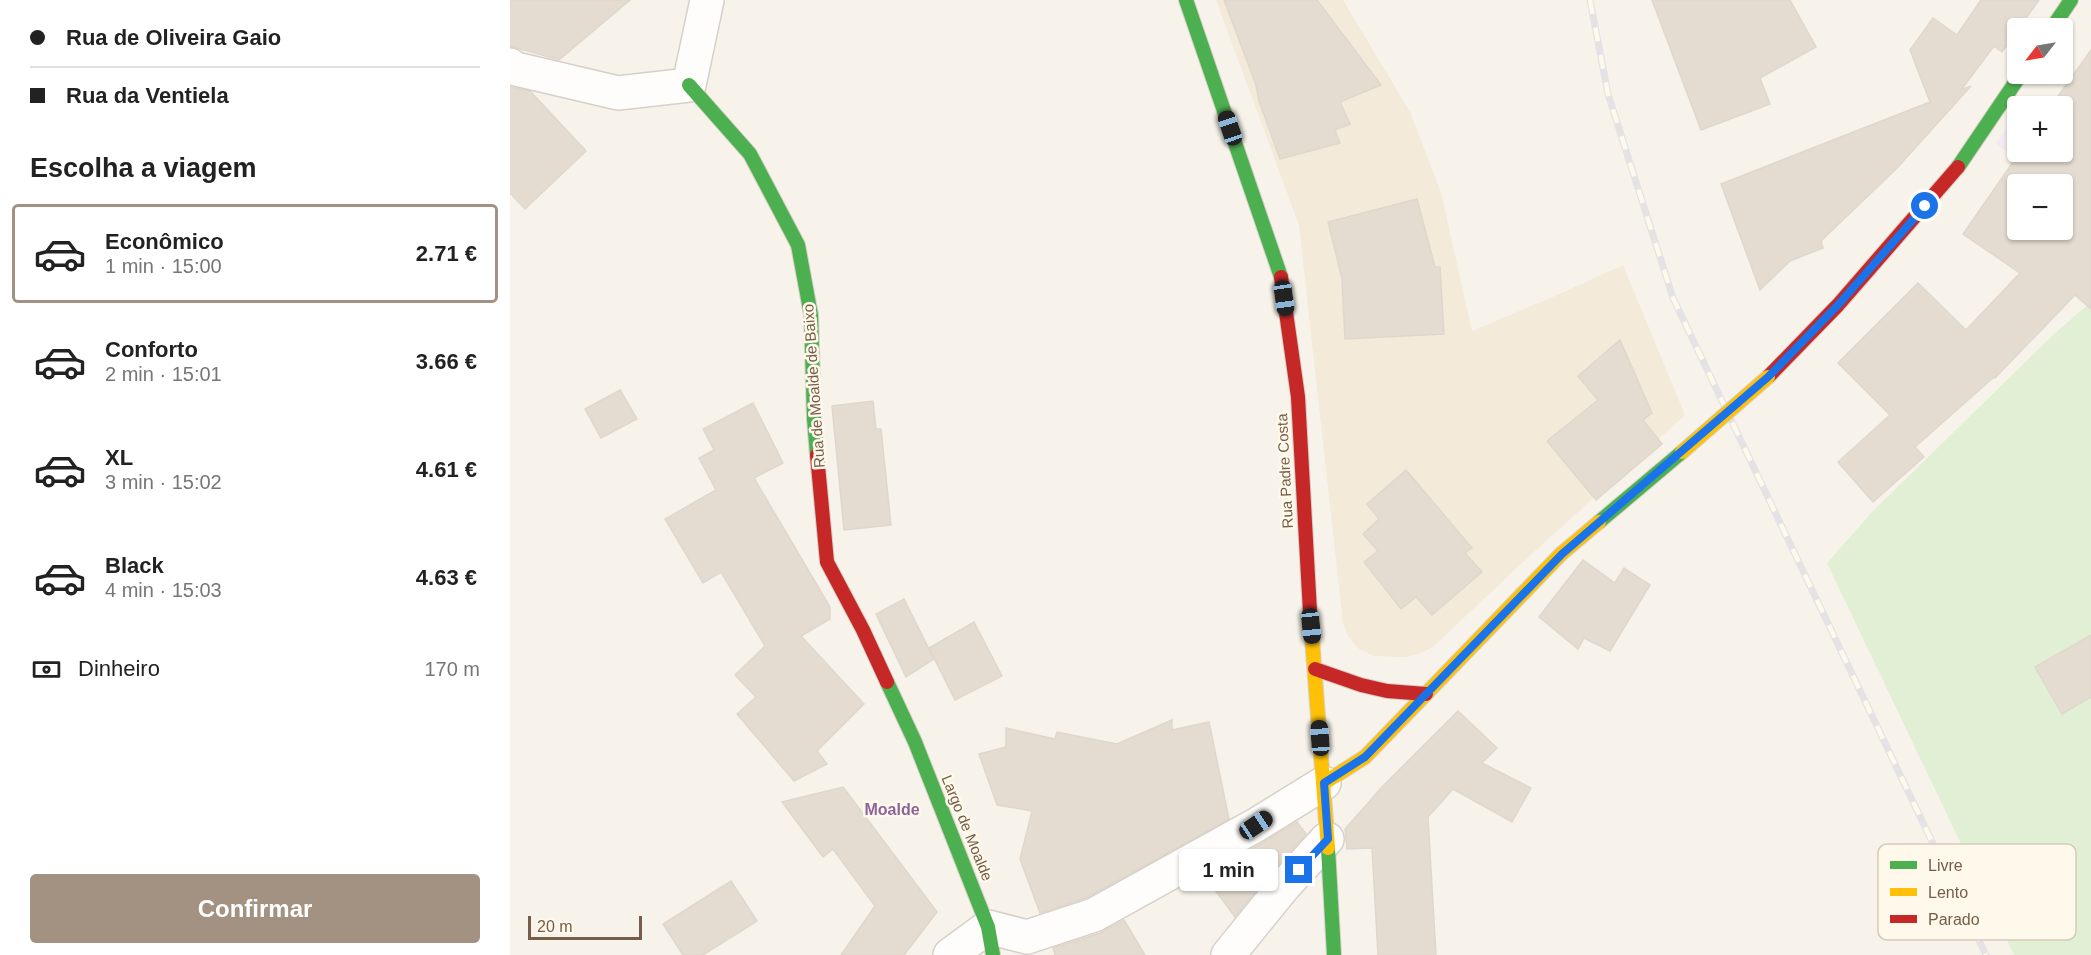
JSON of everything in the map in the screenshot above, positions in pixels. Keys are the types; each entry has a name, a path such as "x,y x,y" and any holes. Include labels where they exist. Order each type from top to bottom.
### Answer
{"street":[{"path":"510,65 516,69 618,93 689,85 707,0"},
{"name":"Rua Padre Costa","path":"1186,0 1281,278 1298,397 1309,605 1324,783 1334,955"},
{"path":"2059,18 2071,0"},
{"path":"950,955 991,941 1027,937 1094,915 1256,825 1365,757 1562,554 1768,377 1838,305 1954,173 2015,84"},
{"name":"Rua de Moalde de Baixo","path":"689,85 750,154 798,245 812,315 814,419 827,562 863,630 915,742"},
{"path":"1315,669 1361,686 1426,694"},
{"name":"Largo de Moalde","path":"915,742 991,941"},
{"path":"1228,955 1284,885 1328,839"}],"shaded area":[{"path":"1216,0 1343,0 1410,112 1441,192 1472,331 1623,265 1685,415 1433,647 1421,653 1406,657 1373,656 1359,649 1348,636 1343,624 1299,225"},
{"path":"2007,127 2007,152 1996,144"},
{"path":"2022,162 2062,162 2062,174 2039,174"}],"green space":[{"path":"2091,302 2091,955 2014,955 2007,940 2076,940 2076,844 1961,844 1827,563 1873,511 2053,335"}],"building":[{"path":"510,0 630,0 559,60 510,46"},
{"path":"1224,0 1317,0 1381,85 1340,102 1350,124 1335,130 1340,143 1280,159 1259,101 1256,85"},
{"path":"1652,0 1790,0 1816,47 1760,78 1770,104 1701,130"},
{"path":"1981,0 2039,0 2026,18 2007,18 2007,45 2002,52 1994,46 1961,90 1971,86 1897,168 1821,241 1823,248 1790,261 1760,290 1721,184 1930,102 1910,50 1933,18 1957,35"},
{"path":"2091,50 2091,309 2075,295 1995,378 1915,447 1924,457 1873,502 1838,462 1890,415 1838,363 1918,283 1966,330 2020,273 1963,234 2013,162 2073,162 2073,96 2058,96 2067,84 2073,84 2073,75"},
{"path":"510,87 530,91 586,151 525,209 510,193"},
{"path":"1417,199 1435,267 1440,267 1444,334 1345,339 1342,279 1328,222"},
{"path":"1620,340 1652,413 1643,420 1662,444 1596,500 1547,441 1598,400 1578,376"},
{"path":"620,390 637,419 601,438 585,409"},
{"path":"873,401 876,429 881,429 891,525 844,530 832,406"},
{"path":"753,403 783,463 754,478 830,607 830,619 801,636 864,704 817,751 827,764 794,781 737,714 756,697 735,675 765,646 721,572 703,583 665,519 716,490 699,458 714,450 703,429"},
{"path":"1406,470 1472,548 1465,553 1482,572 1432,615 1416,597 1401,609 1364,562 1378,551 1363,534 1379,519 1367,504"},
{"path":"1583,560 1615,583 1624,568 1650,585 1610,651 1584,638 1578,649 1539,617"},
{"path":"904,599 934,659 906,677 876,614"},
{"path":"974,622 1002,676 955,700 929,648"},
{"path":"2091,635 2091,697 2062,714 2035,667"},
{"path":"1458,711 1497,748 1482,763 1531,788 1512,822 1453,789 1428,817 1436,955 1378,955 1372,848 1347,849 1345,829 1383,786"},
{"path":"1172,720 1172,730 1209,722 1229,819 1086,898 1040,913 1020,859 1032,811 997,805 979,754 1006,747 1006,728 1055,739 1057,732 1117,744"},
{"path":"843,787 937,912 904,955 841,955 875,906 833,849 823,857 782,802"},
{"path":"1297,822 1306,834 1269,874 1235,917 1204,875"},
{"path":"731,881 757,921 703,955 683,955 663,924"},
{"path":"1124,920 1145,955 1055,955 1053,948 1100,933"}],"railway":[{"path":"1590,0 1608,94 1673,298 1933,844"},
{"path":"1979,940 1986,955"}],"traffic: fast":[{"path":"1186,0 1281,277"},
{"path":"2059,18 2071,0"},
{"path":"1958,167 2014,84"},
{"path":"689,85 750,154 798,245 811,315 817,455"},
{"path":"1599,522 1682,452"},
{"path":"887,682 915,742 988,927 993,955"},
{"path":"1328,848 1334,955"}],"traffic: slow":[{"path":"1682,452 1768,377"},
{"path":"1324,783 1365,757 1561,554 1599,522"},
{"path":"1310,612 1328,848"}],"traffic: jam":[{"path":"1768,377 1838,305 1958,167"},
{"path":"1281,277 1298,397 1310,612"},
{"path":"817,455 827,562 887,682"},
{"path":"1315,669 1361,685 1387,691 1426,694"}],"district":[{"name":"Moalde","path":"892,809"}],"route":[{"path":"1299,870 1328,839 1324,783 1365,757 1562,554 1768,377 1838,305 1925,206"}]}
